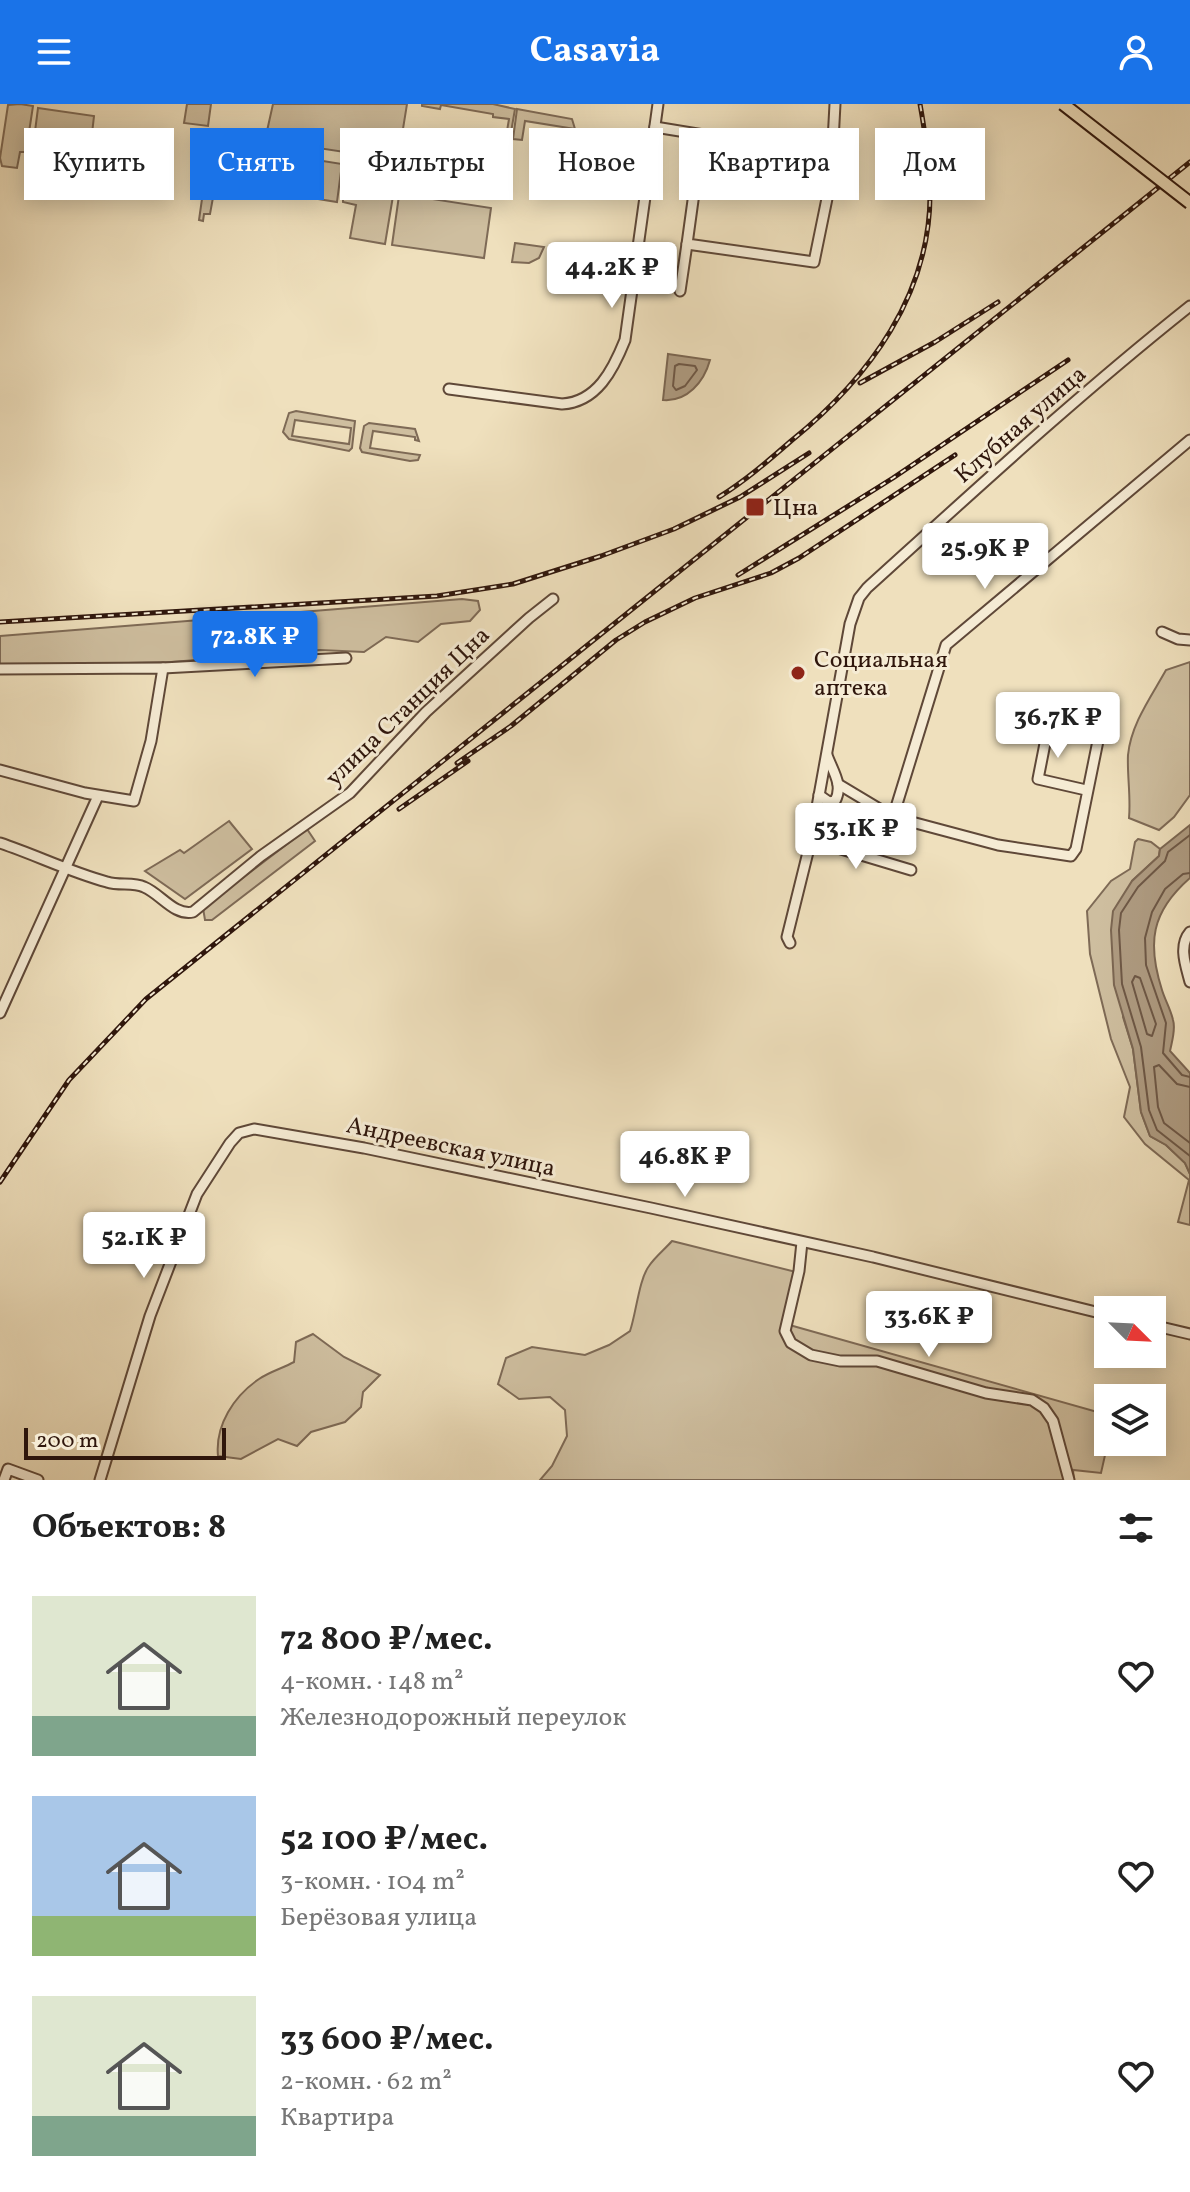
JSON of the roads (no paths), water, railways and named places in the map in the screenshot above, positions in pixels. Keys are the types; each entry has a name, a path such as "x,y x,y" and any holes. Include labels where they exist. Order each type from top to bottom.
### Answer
{"main road":[{"path":"1063,104 1190,203"}],"street":[{"path":"449,389 562,404 578,403 589,397 602,383 625,340 658,104"},
{"path":"834,128 835,104"},
{"path":"655,127 679,131"},
{"path":"680,291 693,200"},
{"path":"687,244 814,262 825,200"},
{"name":"Клубная улица","path":"790,943 787,937 811,840 850,624 859,598 1031,440 1190,306"},
{"path":"893,817 946,645 1190,440"},
{"name":"улица Станция Цна","path":"66,869 112,884 144,887 182,912 193,912 261,856 350,793 426,712 553,599"},
{"path":"1162,632 1190,640"},
{"path":"0,669 163,668 346,658"},
{"path":"0,770 98,796 134,801 151,741 163,668"},
{"path":"838,784 893,817 998,845 1071,856 1076,849 1100,731 1050,718 1038,779 1086,790"},
{"path":"819,795 829,802 835,801 840,793 826,754"},
{"path":"0,1013 98,796"},
{"path":"811,840 911,870"},
{"path":"0,843 66,869"},
{"path":"1190,932 1185,937 1190,982"},
{"name":"Андреевская улица","path":"100,1480 164,1274 197,1194 230,1143 239,1133 254,1129 364,1148 802,1242 1094,1312"},
{"path":"802,1242 799,1271 785,1331 791,1343 811,1355 840,1361 877,1361 986,1393 1032,1400 1044,1408 1053,1421 1069,1480"},
{"path":"1166,1328 1190,1334"},
{"path":"4,1480 8,1469 38,1480"}],"water":[{"path":"668,354 710,360 704,376 693,389 680,398 663,400"},
{"path":"1190,825 1190,878 1167,903 1160,916 1154,943 1157,973 1174,1024 1170,1051 1190,1073 1190,1174 1185,1163 1166,1145 1150,1136 1141,1112 1133,1049 1114,985 1111,930 1113,911 1132,881 1159,856 1160,849"}],"railway":[{"path":"719,497 774,456 846,390 890,331 907,298 920,264 928,227 930,189 920,104"},
{"path":"0,1182 69,1080 146,999 1190,162"},
{"path":"860,383 935,342 998,302"},
{"path":"738,575 893,478 1068,360"},
{"path":"0,622 437,596 513,584 674,529 740,497 809,453"},
{"path":"457,763 511,726 616,640 645,622 695,598 771,573 799,558 955,455"},
{"path":"399,809 468,761"}],"place":[{"name":"Цна","path":"755,507"},
{"name":"Социальная аптека","path":"798,673"}]}
